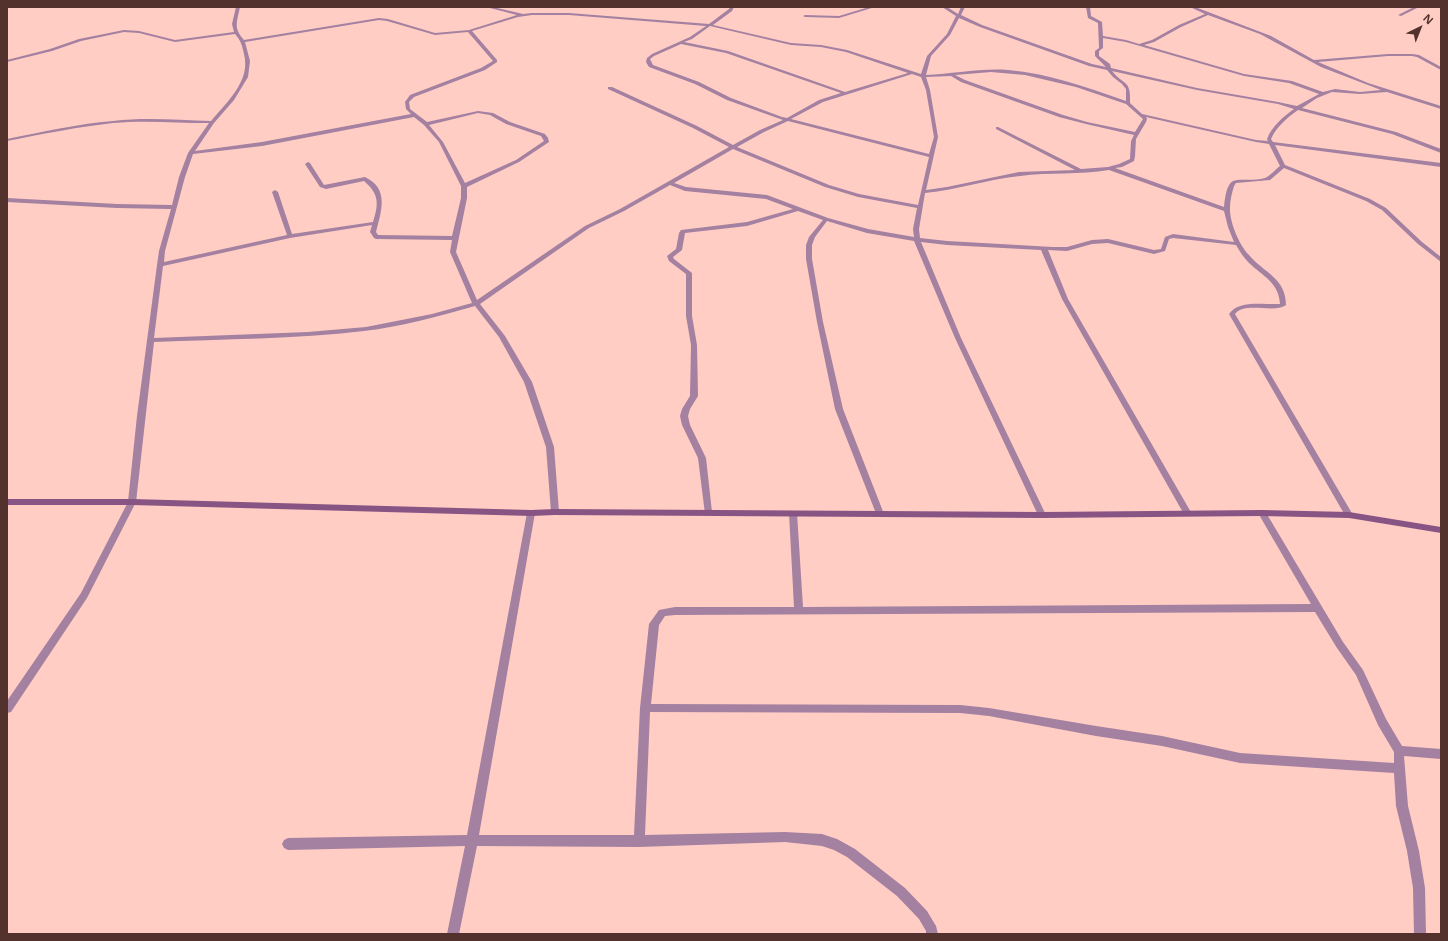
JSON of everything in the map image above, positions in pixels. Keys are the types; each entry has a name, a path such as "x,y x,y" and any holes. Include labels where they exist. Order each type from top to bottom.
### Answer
{"street":[{"path":"7,710 84,595 132,502 141,416 152,340 162,251 182,176 191,153 212,122 232,99 246,77 248,61 243,41 236,33 234,24 238,7"},
{"path":"488,7 524,15 570,14 710,25 791,44 821,46 847,51 923,76 990,71 1026,75 1092,91 1128,103 1134,110 1142,115 1234,137 1441,165"},
{"path":"732,7 731,10 691,38 653,55 648,59 648,62 651,66 787,120 931,156"},
{"path":"805,16 839,17 873,7"},
{"path":"944,7 959,16 1038,47 1108,70 1197,89 1264,100 1297,108 1394,133 1441,151"},
{"path":"962,7 959,16 948,34 929,56 923,76 928,90 936,137 920,207 916,229 917,240 958,338 1042,515"},
{"path":"1088,7 1089,17 1100,22 1101,48 1097,51 1097,56 1108,64 1108,70 1128,89 1128,103"},
{"path":"1192,7 1207,14 1262,33 1354,80 1441,108"},
{"path":"1400,15 1417,7"},
{"path":"1139,45 1153,41 1180,26 1207,14"},
{"path":"243,41 379,19 384,19 436,34 469,31 524,15"},
{"path":"7,61 51,50 80,40 124,31 138,32 175,41 236,33"},
{"path":"469,31 495,61 492,65 412,96 407,102 408,109 426,124 441,142 464,186 464,198 455,238 454,252 476,304 502,336 528,382 550,447 555,512"},
{"path":"1101,37 1126,41 1244,74 1290,82 1324,94"},
{"path":"680,43 728,52 844,93"},
{"path":"1315,61 1388,54 1412,55 1418,56 1441,69"},
{"path":"152,340 308,334 366,330 433,316 476,304 587,227 622,210 762,131 787,120 821,101 911,73"},
{"path":"952,75 963,81 1061,116 1137,134"},
{"path":"610,88 695,127 732,147 782,169 839,190 920,207"},
{"path":"1388,91 1368,93 1336,91 1324,94 1297,108 1269,136 1270,143 1283,166 1362,197 1384,209 1420,243 1441,260"},
{"path":"426,124 478,112 486,112 508,123 543,135 546,138 546,141 525,158 464,186"},
{"path":"191,153 262,144 415,115"},
{"path":"923,192 959,188 1018,174 1110,168 1127,163 1133,158 1133,144 1137,134 1143,127 1145,119 1142,115"},
{"path":"7,140 61,129 114,122 212,122"},
{"path":"998,128 1080,170"},
{"path":"308,164 322,186 326,187 365,179 375,187 379,193 380,205 373,232 376,237 455,238"},
{"path":"1283,166 1268,179 1242,181 1231,184 1226,210 1238,244 1249,259 1278,284 1282,290 1284,301 1283,305 1240,307 1232,314 1349,515"},
{"path":"1110,168 1226,210"},
{"path":"668,183 685,189 767,197 826,219 868,231 917,240 1044,249 1066,249 1092,242 1108,242 1154,252 1160,252 1165,246 1167,238 1173,236 1238,244"},
{"path":"275,192 290,236"},
{"path":"7,200 117,206 174,207"},
{"path":"708,512 702,458 686,425 684,416 686,409 694,396 694,345 689,316 689,273 670,260 670,256 679,250 682,233 684,231 747,224 798,209"},
{"path":"826,219 812,237 809,245 809,258 819,315 840,409 880,514"},
{"path":"160,265 290,236 376,222"},
{"path":"1044,249 1065,299 1188,514"},
{"path":"7,502 132,502 531,513 793,512 1042,515 1262,513 1349,515 1441,530"},
{"path":"793,512 799,610"},
{"path":"453,934 472,840 531,513"},
{"path":"1262,513 1340,645 1360,673 1382,722 1399,751 1402,806 1413,851 1419,888 1420,934"},
{"path":"638,841 645,708 654,624 662,613 675,611 799,610 1318,608"},
{"path":"645,708 960,709 989,712 1096,731 1162,740 1240,758 1399,768"},
{"path":"1399,751 1441,754"},
{"path":"288,844 472,840 638,841 785,837 822,840 837,845 851,853 901,892 923,915 932,930 932,934"}]}
